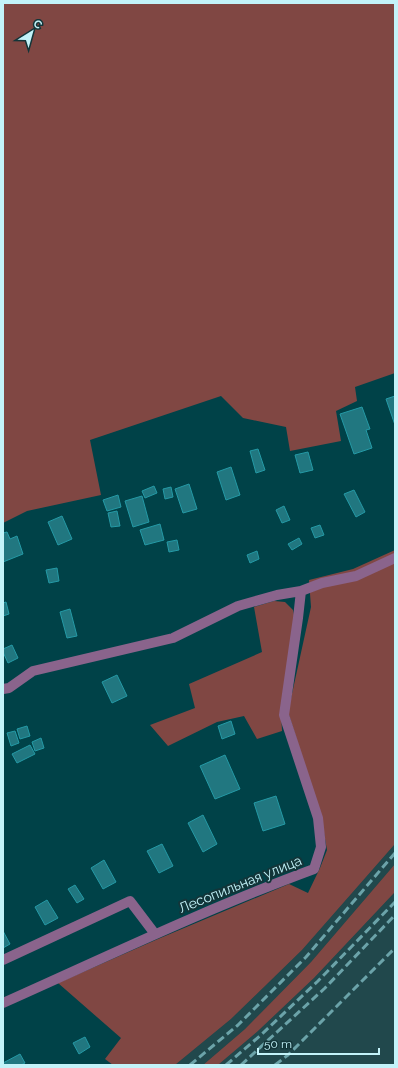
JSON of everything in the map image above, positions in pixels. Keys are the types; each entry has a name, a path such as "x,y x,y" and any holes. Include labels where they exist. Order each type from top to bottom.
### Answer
{"street":[{"path":"3,689 9,688 33,671 172,638 238,606 277,595 301,591 322,583 356,576 395,558"},
{"name":"Лесопильная улица","path":"3,1004 155,934 286,879 314,869 321,847 318,818 284,715 301,591"},
{"path":"3,960 130,901 155,934"}],"shaded area":[{"path":"3,3 395,3 395,373 355,387 357,401 336,411 341,441 290,451 286,427 243,418 221,396 90,440 101,495 27,511 3,523"},
{"path":"395,550 395,844 302,950 231,1019 175,1065 113,1065 105,1059 121,1038 58,983 289,884 308,893 327,850 321,816 288,712 311,607 309,580 353,569"},
{"path":"274,601 285,602 293,610 295,620 281,711 282,731 257,739 244,716 217,722 168,746 150,725 195,708 189,684 262,652 254,607"},
{"path":"395,844 395,864 311,962 245,1029 203,1065 175,1065 231,1019 302,950"},
{"path":"395,864 395,892 314,978 258,1031 218,1065 203,1065 245,1029 311,962"},
{"path":"395,892 395,1065 218,1065 258,1031 314,978"}],"building":[{"path":"395,396 395,425 386,399"},
{"path":"362,407 370,429 366,430 372,448 354,454 340,414"},
{"path":"258,449 265,470 256,473 250,451"},
{"path":"308,452 313,470 300,473 295,455"},
{"path":"231,467 240,495 226,500 217,472"},
{"path":"189,484 197,509 183,513 175,489"},
{"path":"154,486 157,493 145,498 142,491"},
{"path":"171,487 173,497 165,499 163,489"},
{"path":"354,490 365,512 356,517 344,494"},
{"path":"118,495 121,507 107,511 103,500"},
{"path":"142,496 149,522 133,527 125,501"},
{"path":"284,506 290,520 282,523 276,510"},
{"path":"117,511 120,526 111,527 108,513"},
{"path":"62,516 72,539 58,545 48,522"},
{"path":"160,524 164,540 145,545 140,530"},
{"path":"320,525 324,535 315,538 311,528"},
{"path":"7,532 10,539 17,536 23,554 3,562 3,533"},
{"path":"299,538 302,544 292,550 288,544"},
{"path":"177,540 179,550 169,552 167,542"},
{"path":"257,551 259,559 250,563 247,555"},
{"path":"57,568 59,581 49,583 46,570"},
{"path":"6,602 9,614 3,616 3,603"},
{"path":"70,609 77,636 67,638 60,612"},
{"path":"12,645 18,658 8,663 3,649"},
{"path":"117,675 127,696 112,703 102,682"},
{"path":"231,721 235,734 222,739 218,726"},
{"path":"27,726 30,736 20,739 17,729"},
{"path":"15,731 19,743 11,746 7,733"},
{"path":"41,738 44,748 35,751 32,742"},
{"path":"30,745 35,754 17,763 12,754"},
{"path":"225,755 240,789 215,799 200,766"},
{"path":"276,796 285,824 263,831 254,803"},
{"path":"203,815 217,844 203,852 188,823"},
{"path":"162,844 173,866 159,873 147,851"},
{"path":"104,860 116,882 103,889 91,868"},
{"path":"75,885 84,899 77,903 68,889"},
{"path":"47,900 58,918 45,925 35,907"},
{"path":"3,931 10,944 3,948"},
{"path":"85,1037 90,1047 79,1054 73,1043"},
{"path":"20,1054 25,1063 21,1065 3,1065 3,1063"}],"railway":[{"path":"190,1065 238,1025 306,957 395,853"},
{"path":"226,1065 262,1034 318,981 395,902"},
{"path":"241,1065 325,988 395,915"},
{"path":"275,1065 288,1055 395,948"}]}
